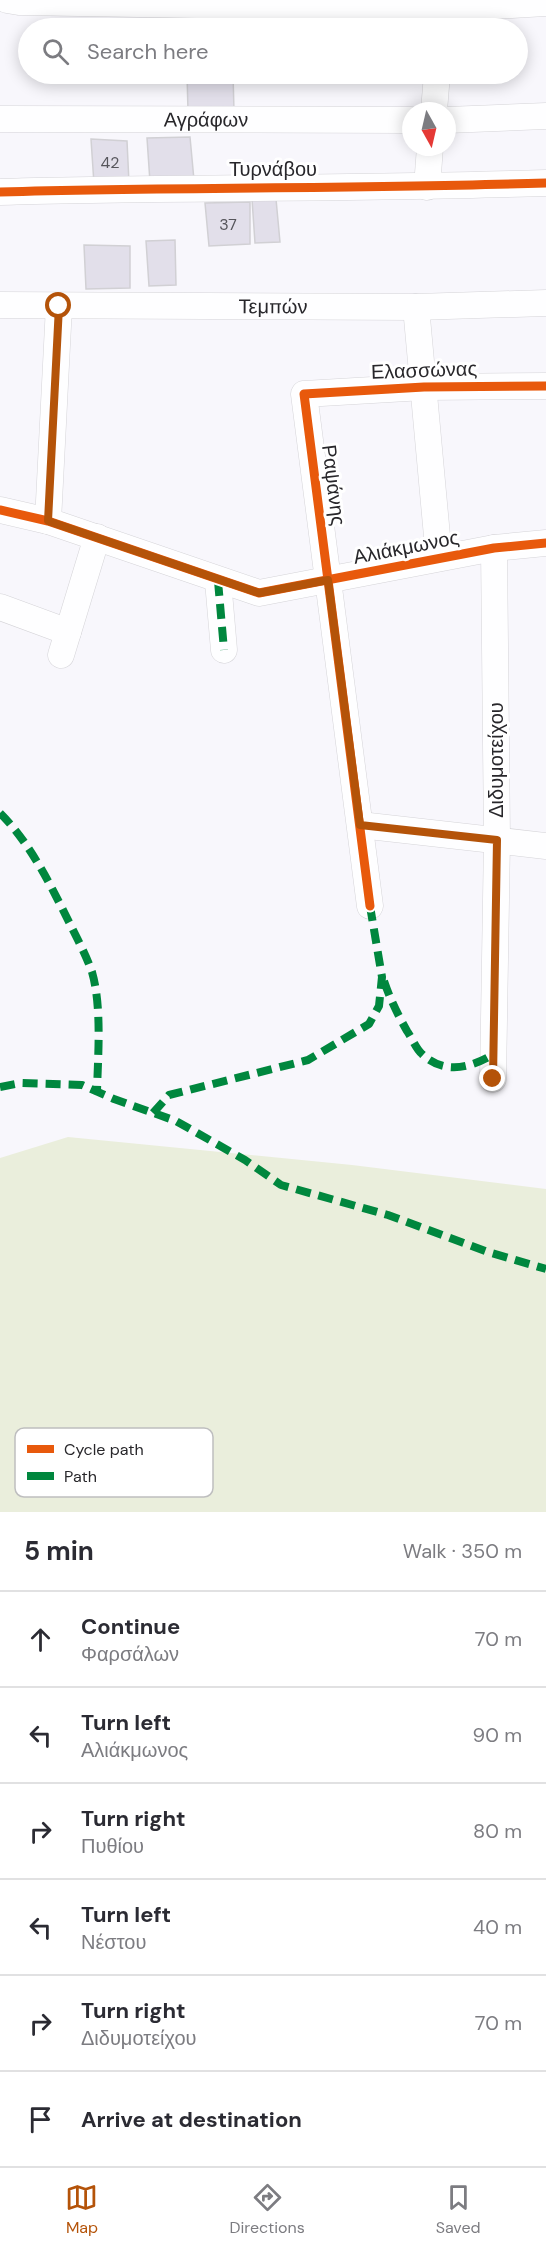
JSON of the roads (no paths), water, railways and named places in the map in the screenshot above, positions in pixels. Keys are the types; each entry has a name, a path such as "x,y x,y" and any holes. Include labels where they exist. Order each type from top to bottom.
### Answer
{"street":[{"path":"7,0 442,12 546,3"},
{"path":"435,102 436,84"},
{"path":"456,120 546,116"},
{"name":"Αγράφων","path":"0,119 402,120"},
{"path":"427,187 429,156"},
{"name":"Τυρνάβου","path":"0,192 133,188 427,187 546,183"},
{"name":"Τεμπών","path":"0,305 416,307 546,303"},
{"path":"48,521 59,306"},
{"path":"416,307 439,558"},
{"name":"Ελασσώνας","path":"304,394 424,387 546,386"},
{"name":"Ραψάνης","path":"304,394 370,906"},
{"name":"Αλιάκμωνος","path":"0,510 48,521 218,581 259,593 494,548 546,543"},
{"path":"0,607 65,643 97,537"},
{"name":"Διδυμοτείχου","path":"493,1079 497,840 494,548"},
{"path":"218,581 224,650"},
{"path":"360,825 546,846"}]}
